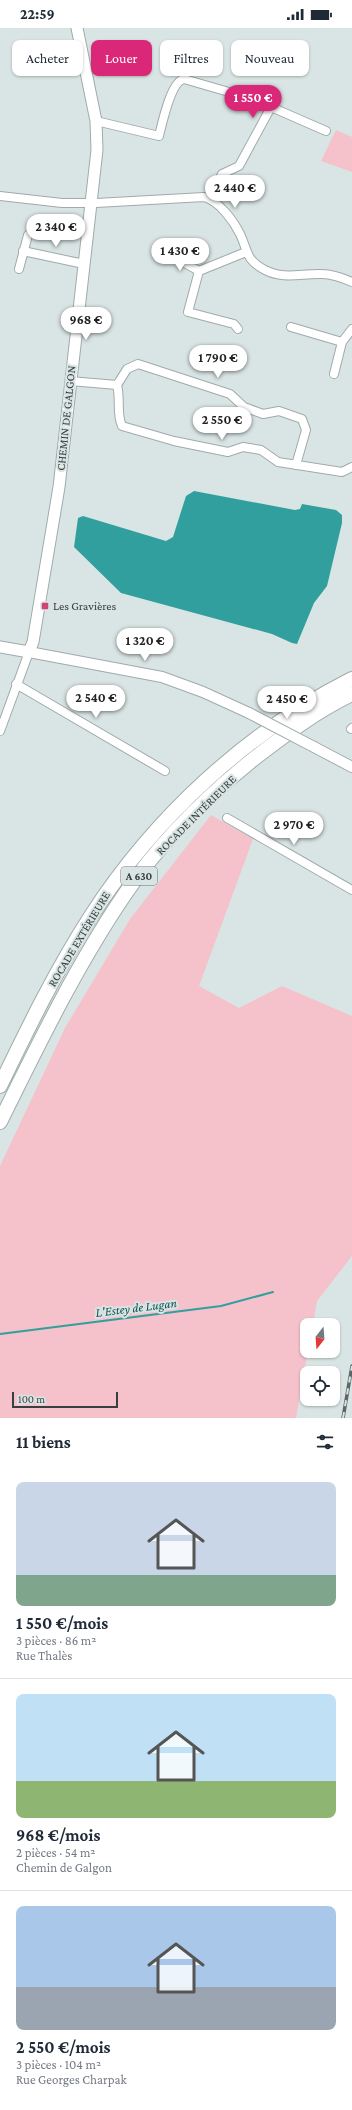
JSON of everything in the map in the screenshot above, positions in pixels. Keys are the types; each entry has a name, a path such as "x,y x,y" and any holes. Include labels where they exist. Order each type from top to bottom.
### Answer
{"highway":[{"name":"ROCADE EXTÉRIEURE","path":"0,1086 35,1016 91,916 148,840 197,788 224,764 294,712 352,679"},
{"name":"ROCADE INTÉRIEURE","path":"0,1122 50,1021 85,958 126,893 160,850 208,799 238,772 300,725 352,694"}],"main road":[{"name":"CHEMIN DE GALGON","path":"28,652 36,628 59,487 97,150 96,121 77,28"},
{"path":"0,647 28,652"}],"street":[{"path":"96,121 158,136 169,101 178,82 184,79 260,101 271,108 326,131"},
{"path":"210,199 222,174 239,166 271,108"},
{"path":"0,196 54,203 91,203 189,197 210,199 237,229 246,252 255,264 279,276 324,274 352,282"},
{"path":"19,268 28,235"},
{"path":"23,251 84,264"},
{"path":"199,271 246,252"},
{"path":"172,256 199,271"},
{"path":"199,271 188,312 234,324 238,329"},
{"path":"291,326 342,342"},
{"path":"334,374 342,342 352,329"},
{"path":"296,464 306,430 302,419 279,411 263,414 244,407 230,394 138,364 127,369 117,386 120,397 117,416 122,426 174,441 228,452 243,447 261,450 278,462 342,472 352,467"},
{"path":"70,381 117,386"},
{"path":"28,652 162,676 203,692 249,713 352,767"},
{"name":"CHEMIN DE GALGON","path":"0,731 28,652"},
{"path":"16,684 165,771"},
{"path":"227,818 331,880 352,890"}],"shaded area":[{"path":"336,130 352,137 352,172 321,161"},
{"path":"211,815 253,839 199,986 239,1008 282,986 352,1016 352,1256 317,1301 314,1318 300,1318 300,1358 307,1358 305,1366 300,1366 300,1396 296,1418 0,1418 0,1166 65,1028 130,919"}],"water":[{"path":"194,491 295,510 300,509 302,504 336,510 342,515 342,523 327,586 314,603 297,644 272,634 121,593 74,547 78,518 83,516 166,541 173,537 186,496"}],"waterway":[{"name":"L'Estey de Lugan","path":"0,1334 221,1306 273,1292"}],"railway":[{"path":"343,1418 352,1366"}],"place":[{"name":"Les Gravières","path":"45,606"}]}
